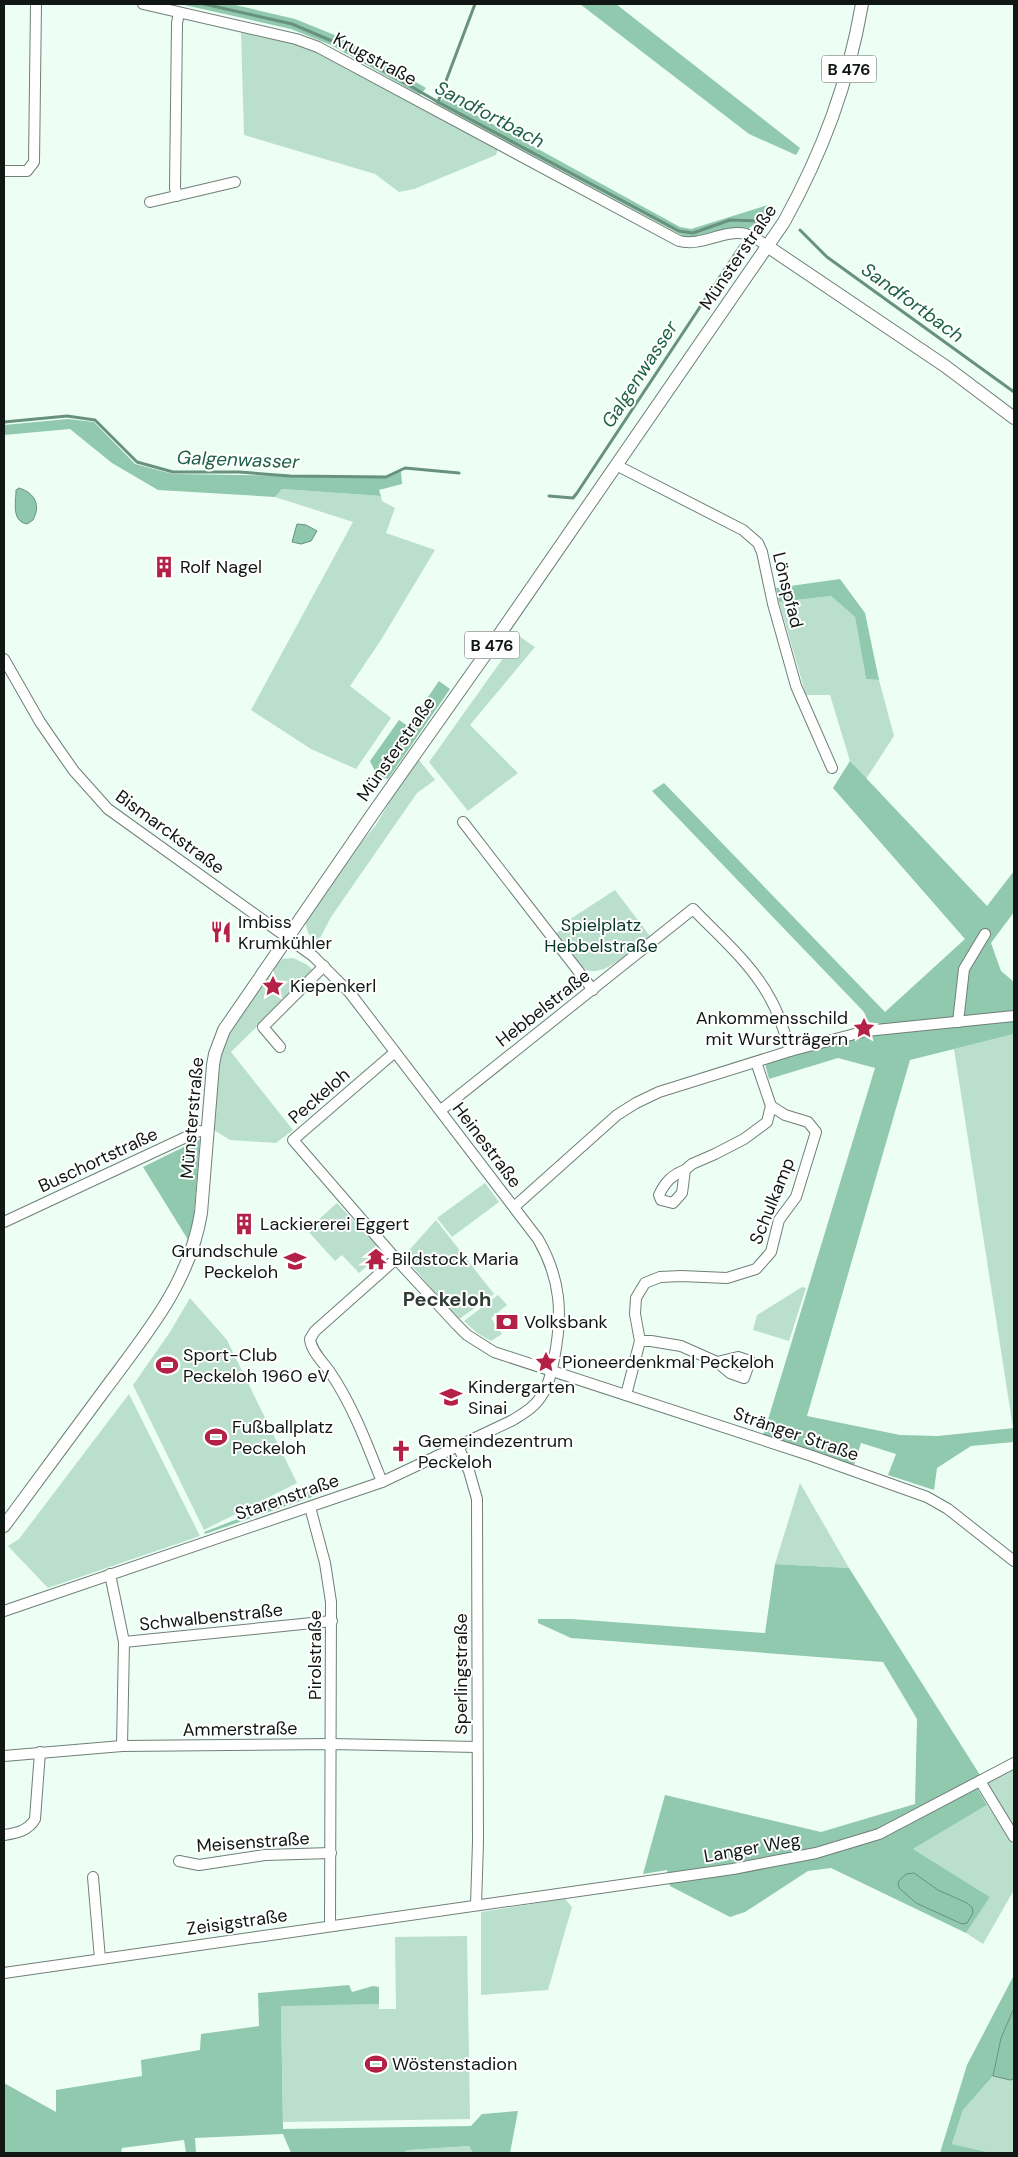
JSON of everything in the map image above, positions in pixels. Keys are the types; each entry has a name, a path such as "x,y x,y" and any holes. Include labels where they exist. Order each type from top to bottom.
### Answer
{"main road":[{"name":"Münsterstraße","path":"4,1526 130,1355 179,1282 192,1252 199,1224 212,1065 219,1041 240,1005 286,938 784,222 801,191 828,133 853,53 862,4"},
{"path":"768,246 945,366 1014,418"}],"street":[{"path":"4,172 27,171 34,162 36,4"},
{"name":"Krugstraße","path":"144,4 296,39 318,47 679,240 694,243 734,233 747,234 768,246"},
{"path":"177,196 175,188 177,23 179,13"},
{"path":"150,202 235,182"},
{"name":"Lönspfad","path":"616,465 743,530 758,544 762,552 773,604 796,686 832,768"},
{"name":"Bismarckstraße","path":"4,659 60,752 74,771 108,809 286,938"},
{"path":"463,822 593,990"},
{"name":"Hebbelstraße","path":"441,1110 693,909 749,968 771,999 784,1029 790,1051"},
{"path":"958,1022 964,969 985,934"},
{"name":"Heinestraße","path":"286,938 324,966 350,993 441,1110 546,1253 558,1289 560,1311 558,1337 552,1370"},
{"path":"280,1047 263,1027 324,966"},
{"path":"514,1207 616,1115 659,1092 790,1051 866,1031 1014,1016"},
{"name":"Peckeloh","path":"395,1052 293,1140 396,1259 467,1335 494,1352 552,1370"},
{"path":"685,1170 692,1164 744,1139 767,1122 771,1106 756,1062"},
{"name":"Schulkamp","path":"626,1395 639,1354 640,1341 635,1314 636,1298 645,1283 660,1277 727,1278 756,1269 771,1252 779,1220 796,1197 816,1132 808,1122 785,1115 771,1106"},
{"name":"Buschortstraße","path":"4,1222 199,1131 207,1132"},
{"path":"382,1482 360,1426 342,1389 312,1347 310,1339 315,1330 396,1259"},
{"path":"640,1341 681,1346 717,1362"},
{"name":"Stränger Straße","path":"552,1370 927,1496 948,1509 1014,1561"},
{"name":"Starenstraße","path":"4,1611 382,1482 528,1411 543,1395 552,1370"},
{"name":"Sperlingstraße","path":"458,1446 469,1471 477,1499 476,1905"},
{"name":"Pirolstraße","path":"310,1507 325,1563 332,1621 330,1926"},
{"name":"Schwalbenstraße","path":"110,1574 124,1642 122,1746"},
{"name":"Schwalbenstraße","path":"124,1642 332,1621"},
{"name":"Ammerstraße","path":"4,1756 122,1746 331,1744 477,1747"},
{"path":"4,1834 19,1833 31,1826 35,1819 40,1752"},
{"name":"Langer Weg","path":"476,1905 733,1869 816,1853 879,1834 1014,1763"},
{"path":"980,1781 1014,1837"},
{"name":"Meisenstraße","path":"179,1861 199,1865 265,1855 330,1853"},
{"path":"93,1877 100,1959"},
{"name":"Zeisigstraße","path":"4,1973 476,1905"}],"green space":[{"path":"241,31 295,44 317,52 498,149 496,155 414,189 399,192 375,174 244,135"},
{"path":"282,489 381,496 382,501 395,508 386,533 435,550 381,640 350,686 391,718 356,769 311,749 251,710 353,522 275,497"},
{"path":"831,596 855,617 866,679 879,680 894,736 866,779 850,761 830,695 806,695 779,602"},
{"path":"519,636 535,647 470,725 518,773 468,811 429,762"},
{"path":"419,760 435,780 417,793 331,917 317,944 308,933 305,921 353,852 376,825 393,796"},
{"name":"Spielplatz Hebbelstraße","path":"615,890 650,936 610,966 601,970 592,971 585,969 573,957 556,933 563,929 561,925"},
{"path":"293,958 306,964 314,971 231,1052 293,1130 276,1143 230,1140 214,1130 220,1057 226,1038 273,968 282,959"},
{"path":"1014,1034 1014,1428 1013,1428 954,1049"},
{"path":"485,1183 499,1202 452,1237 437,1218"},
{"path":"337,1203 384,1253 385,1257 381,1263 376,1258 359,1273 342,1255 335,1261 307,1230"},
{"path":"436,1220 494,1294 458,1320 404,1256"},
{"path":"802,1287 806,1288 789,1341 753,1330 757,1315"},
{"path":"498,1295 507,1305 491,1318 502,1334 491,1341 477,1333 464,1321"},
{"name":"Fußballplatz Peckeloh","path":"190,1298 227,1340 297,1483 204,1530 133,1385 170,1332"},
{"path":"129,1394 200,1536 48,1588 8,1546 19,1539"},
{"path":"800,1483 849,1568 775,1564"},
{"path":"1014,1768 1014,1829 985,1784"},
{"path":"987,1805 1014,1846 1014,1890 983,1944 966,1933 990,1897 913,1849"},
{"path":"565,1899 572,1907 548,1990 481,1995 481,1912"},
{"name":"Wöstenstadion","path":"467,1936 470,2119 283,2122 281,2005 379,2004 379,2009 396,2009 395,1937"},
{"path":"993,2076 1010,2080 1014,2079 1014,2153 992,2153 952,2144 963,2110"},
{"path":"470,2146 473,2153 403,2153 408,2150"}],"shaded area":[{"path":"180,4 231,4 295,19 337,36 426,88 420,95 331,45 291,29"},
{"path":"580,4 616,4 800,148 796,155 749,134"},
{"path":"445,98 680,227 691,229 768,205 766,216 748,229 733,228 697,238 685,237 435,103"},
{"path":"68,419 94,422 135,464 173,474 387,477 401,471 402,484 379,490 381,496 282,489 275,497 158,490 112,463 70,429 4,435 4,425"},
{"path":"19,488 33,496 35,500 35,515 33,520 27,524 22,522 16,515 16,490"},
{"path":"297,524 306,525 317,531 311,541 301,544 292,542"},
{"path":"840,579 865,613 879,680 866,679 855,617 831,596 779,602 776,588"},
{"path":"439,681 450,689 388,779 377,775 370,761 399,720 408,726"},
{"path":"850,761 987,906 1014,871 1014,912 991,943 1001,971 1014,982 1014,1034 910,1060 807,1416 900,1435 938,1436 1014,1428 1014,1442 971,1446 937,1468 934,1490 888,1475 896,1454 861,1443 854,1465 763,1436 875,1068 838,1058 769,1079 765,1064 861,1036 868,1036 864,1012 652,791 664,783 885,1012 965,939 833,788"},
{"path":"200,1139 193,1228 190,1243 143,1167"},
{"path":"309,1491 312,1497 205,1534 204,1532"},
{"path":"775,1564 849,1568 980,1775 972,1780 987,1805 913,1849 990,1897 966,1933 831,1868 808,1871 745,1912 730,1917 670,1886 667,1870 643,1874 665,1795 821,1832 915,1804 917,1719 883,1662 571,1638 538,1623 538,1619 571,1619 765,1633"},
{"path":"914,1873 938,1890 972,1907 973,1913 967,1923 962,1924 916,1903 899,1888 898,1882 906,1874"},
{"path":"1014,1975 1014,2008 1001,2038 993,2076 963,2110 952,2144 992,2153 940,2153 967,2065"},
{"path":"349,1985 352,1992 373,1986 379,1987 379,2004 281,2006 283,2129 471,2126 482,2114 518,2111 510,2153 473,2153 469,2146 408,2150 403,2153 291,2153 283,2134 195,2138 196,2153 186,2153 184,2140 122,2148 121,2153 4,2153 4,2083 56,2112 56,2090 142,2076 141,2060 200,2050 201,2034 259,2026 258,1993"},
{"path":"1014,2008 1014,2079 1010,2080 993,2076 1001,2038"}],"waterway":[{"name":"Sandfortbach","path":"204,4 292,24 332,41 438,102 679,231 693,233 730,220 762,221"},
{"path":"438,102 475,4"},
{"name":"Sandfortbach","path":"800,230 827,257 1014,392"},
{"name":"Galgenwasser","path":"549,496 573,498 577,493 741,245"},
{"name":"Galgenwasser","path":"4,422 67,416 95,420 137,462 173,472 239,472 290,476 386,477 405,468 459,473"}],"place":[{"name":"Rolf Nagel","path":"164,567"},
{"name":"Imbiss Krumkühler","path":"221,932"},
{"name":"Kiepenkerl","path":"273,986"},
{"name":"Ankommensschild mit Wurstträgern","path":"864,1028"},
{"name":"Lackiererei Eggert","path":"244,1224"},
{"name":"Bildstock Maria","path":"376,1259"},
{"name":"Grundschule Peckeloh","path":"295,1261"},
{"name":"Volksbank","path":"507,1322"},
{"name":"Pioneerdenkmal Peckeloh","path":"546,1362"},
{"name":"Sport-Club Peckeloh 1960 eV","path":"167,1365"},
{"name":"Kindergarten Sinai","path":"451,1397"},
{"name":"Fußballplatz Peckeloh","path":"216,1437"},
{"name":"Gemeindezentrum Peckeloh","path":"401,1451"},
{"name":"Wöstenstadion","path":"376,2064"}],"district":[{"name":"Peckeloh","path":"447,1299"}]}
